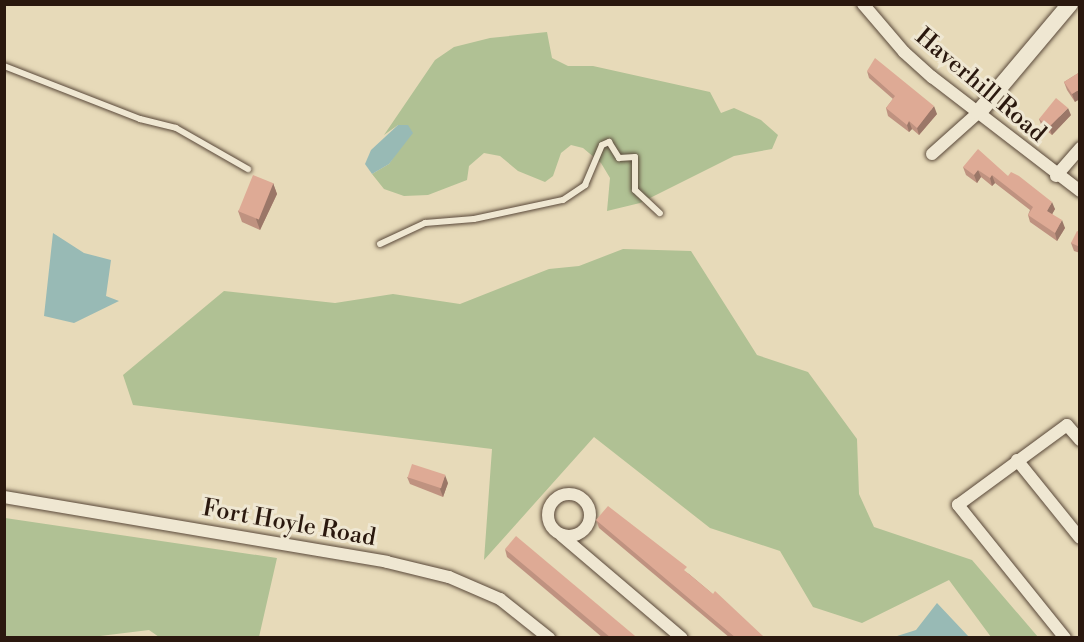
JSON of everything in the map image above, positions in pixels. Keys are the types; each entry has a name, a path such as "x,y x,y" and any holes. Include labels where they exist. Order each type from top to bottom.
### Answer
{"street":[{"name":"Haverhill Road","path":"863,4 904,52 1056,176 1080,191"},
{"path":"932,154 979,112 1070,4"},
{"path":"1056,176 1080,148"},
{"path":"1065,638 958,506 1017,460 1068,425 1080,440"},
{"path":"1017,460 1080,537"},
{"name":"Fort Hoyle Road","path":"4,497 387,562 449,577 500,599 549,638"},
{"path":"562,536 682,638"}],"lane":[{"path":"4,66 141,119 176,128 248,169"},
{"path":"380,244 424,224 474,219 563,200 585,185 602,145 609,142 619,158 635,157 635,190 660,213"}],"green space":[{"path":"547,32 552,58 568,66 593,66 710,92 721,113 734,108 761,120 778,135 772,149 734,156 640,203 607,211 610,178 601,163 583,148 571,145 561,153 553,176 545,182 518,171 500,156 484,153 469,166 467,180 428,195 404,196 384,189 372,174 389,164 399,149 398,125 384,135 435,60 454,47 490,38"},
{"path":"623,249 691,251 757,355 808,372 857,439 859,494 874,527 972,560 1038,637 991,637 949,580 862,623 813,607 780,551 710,528 594,437 484,560 492,449 133,405 123,375 224,291 335,303 393,294 460,304 549,269 579,266"},
{"path":"5,518 277,558 259,637 159,637 149,630 92,637 5,637"}],"water":[{"path":"398,125 408,125 413,133 389,164 372,174 365,164 371,150"},
{"path":"53,233 84,253 111,260 106,296 119,301 74,323 44,316"},
{"path":"937,603 969,637 894,637 916,630"}],"building":[{"path":"875,58 934,106 917,128 909,121 907,125 886,108 895,96 867,71"},
{"path":"1080,72 1080,89 1072,94 1064,82"},
{"path":"1056,98 1068,108 1049,127 1039,119"},
{"path":"978,149 1008,176 1011,172 1019,176 1052,202 1047,211 1062,220 1055,233 1028,215 1033,207 992,175 990,178 978,170 974,175 963,167"},
{"path":"253,175 273,183 259,219 238,211"},
{"path":"1077,231 1080,232 1080,247 1071,243"},
{"path":"412,464 445,475 441,488 408,477"},
{"path":"608,506 687,567 684,570 713,594 715,591 765,638 736,638 596,520"},
{"path":"516,536 636,637 611,638 505,549"}]}
